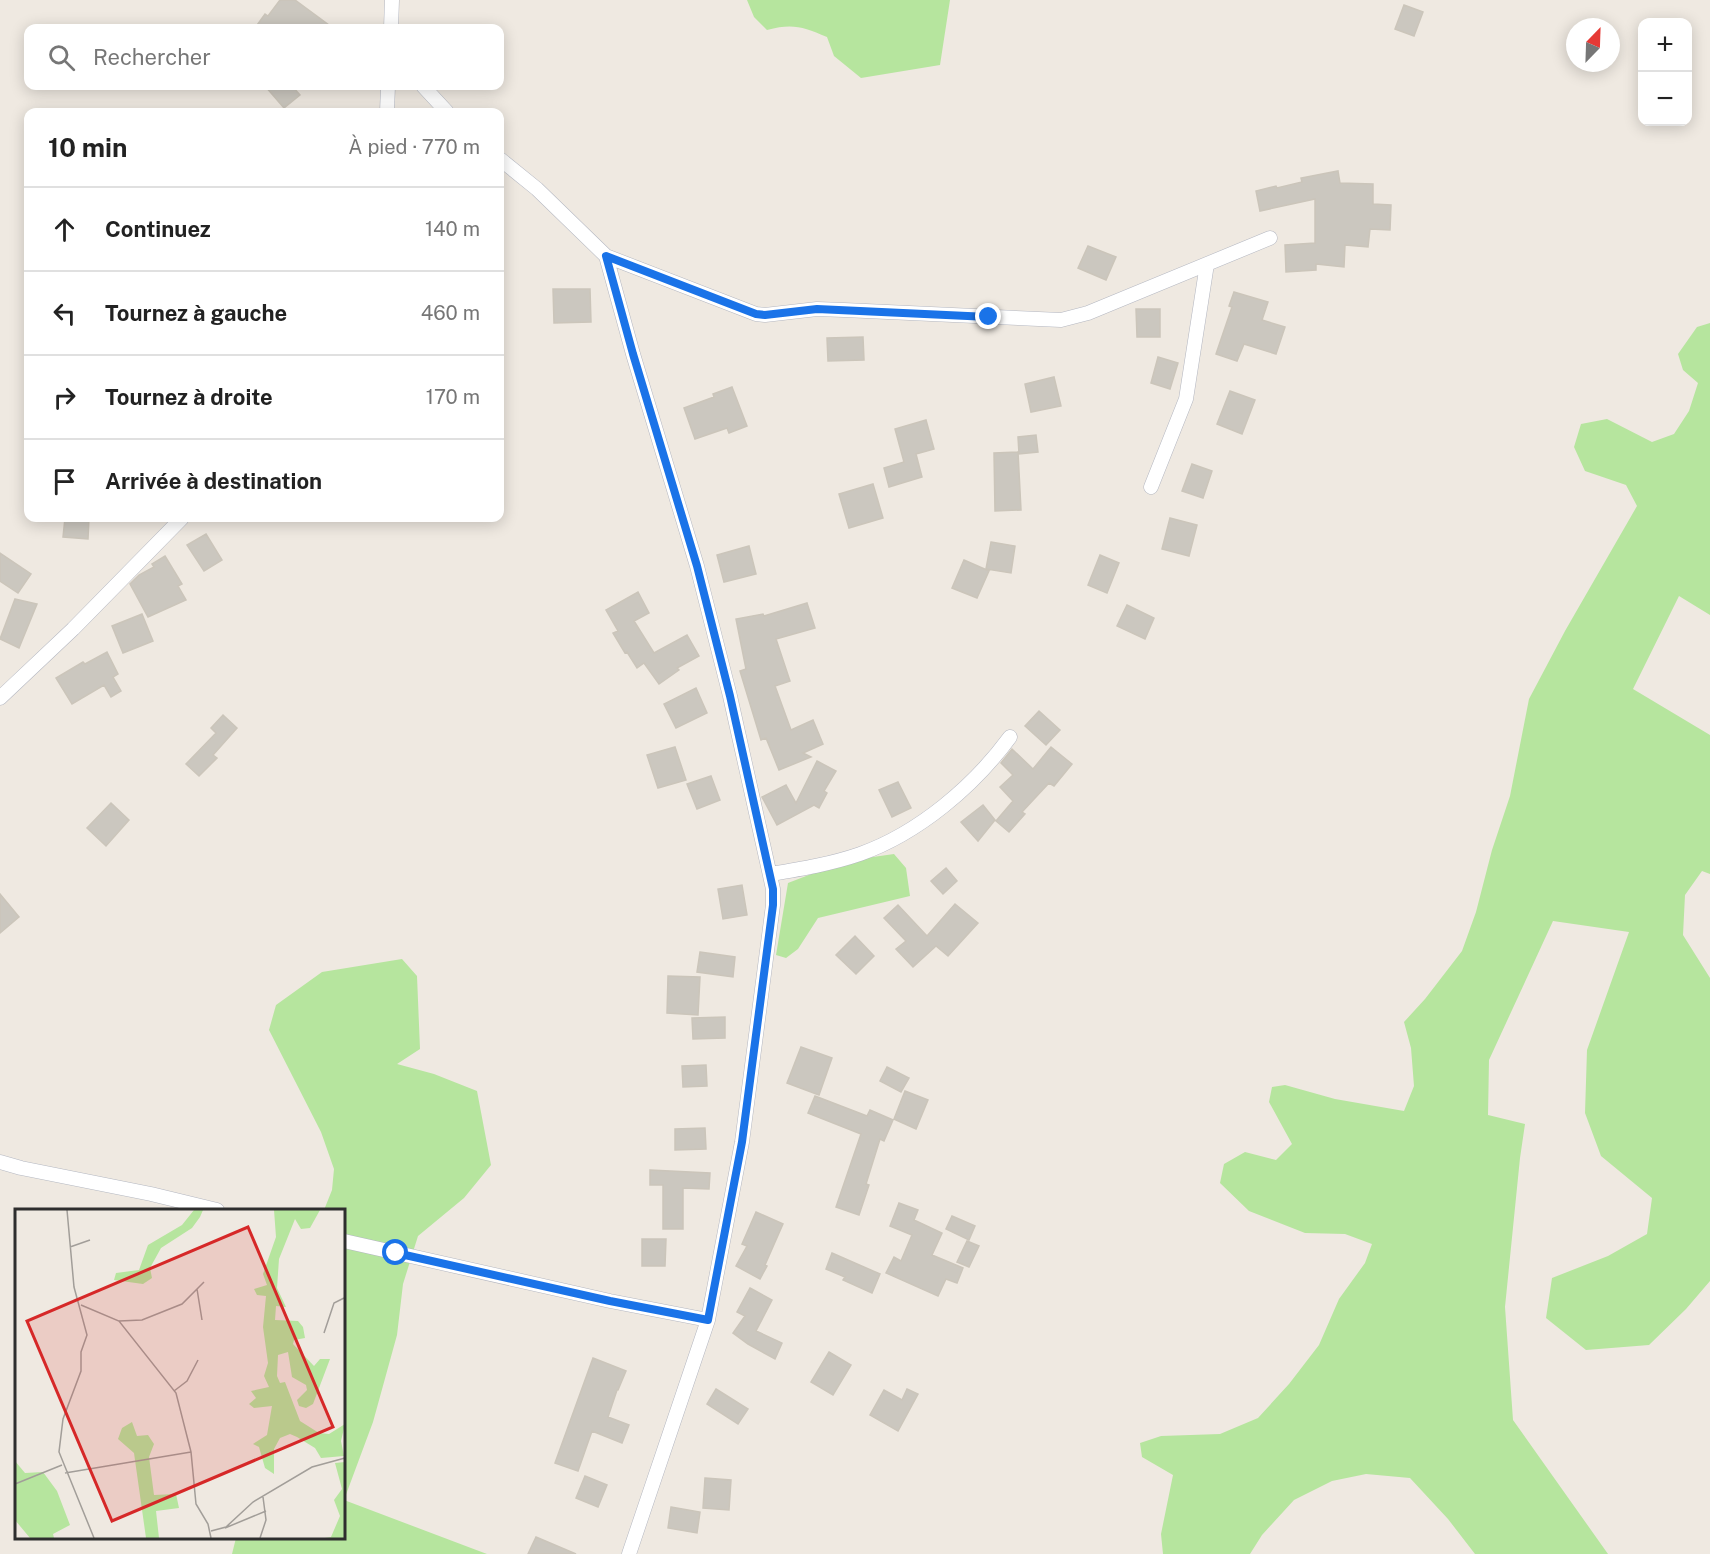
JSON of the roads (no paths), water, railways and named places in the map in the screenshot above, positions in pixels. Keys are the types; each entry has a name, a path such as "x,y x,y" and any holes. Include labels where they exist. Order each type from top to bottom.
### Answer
{"street":[{"path":"391,24 392,0"},
{"path":"387,108 388,90"},
{"path":"427,90 443,108"},
{"path":"504,162 537,189 606,256 746,310 765,315 791,311 844,310 1046,320 1072,319 1270,238"},
{"path":"606,256 697,566 771,874 773,905 742,1142 708,1320 629,1554"},
{"path":"1151,487 1186,399 1208,264"},
{"path":"0,698 73,629 178,522"},
{"path":"771,874 819,866 862,853 884,843 944,806 962,792 991,762 1010,737"},
{"path":"0,1162 213,1209"},
{"path":"345,1240 575,1294 708,1320"}]}
